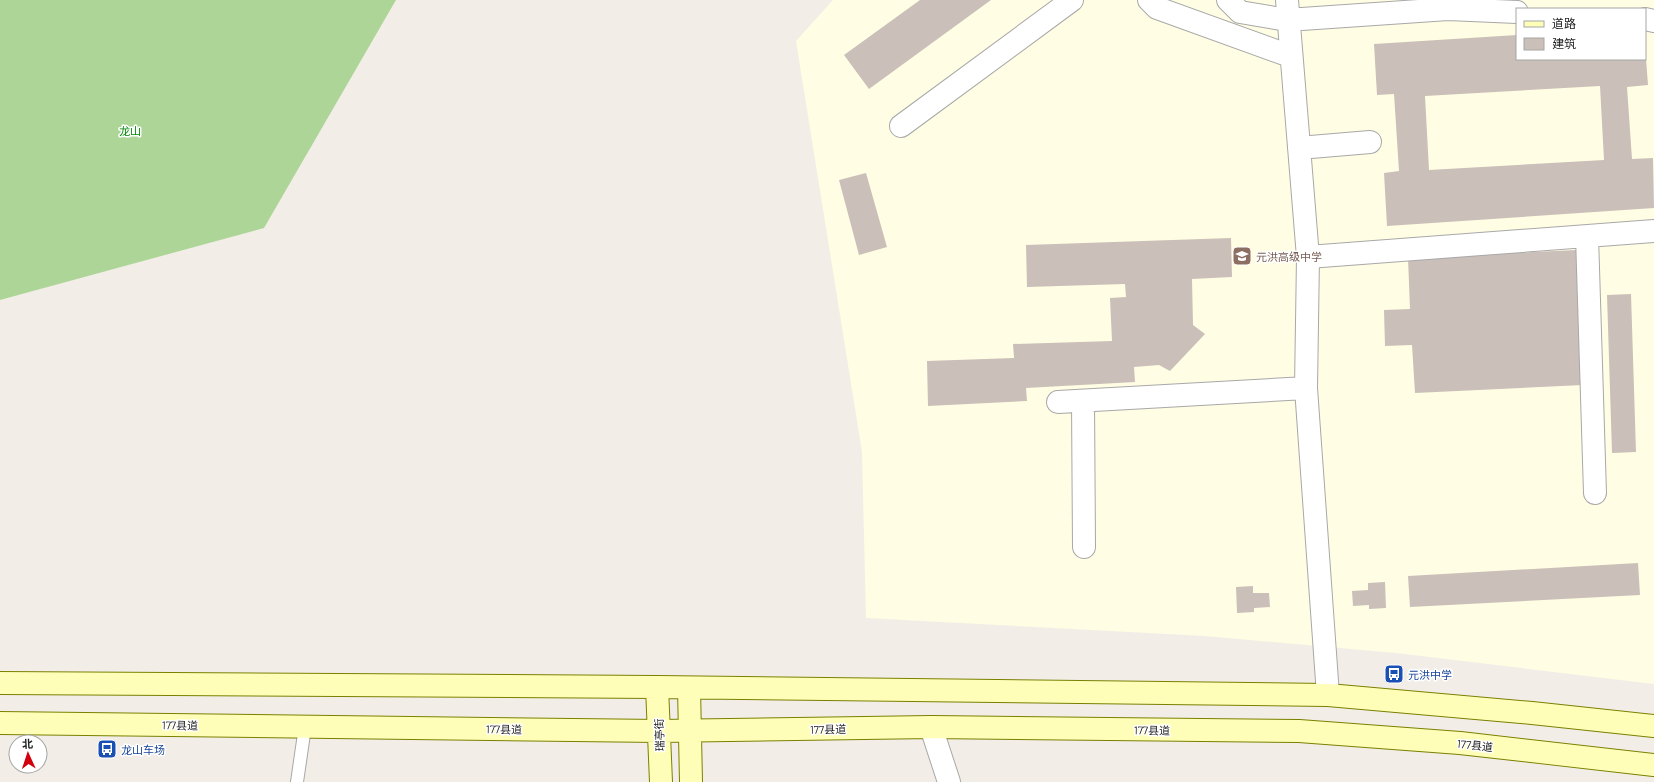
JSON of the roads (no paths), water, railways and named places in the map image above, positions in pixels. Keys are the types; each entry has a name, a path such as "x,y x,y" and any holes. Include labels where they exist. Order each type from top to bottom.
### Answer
{"main road":[{"path":"0,683 657,687 1328,695 1654,726"},
{"name":"瑞亭街","path":"657,687 661,782"},
{"path":"689,688 691,782"},
{"name":"177县道","path":"0,723 660,732 931,727 1299,731 1460,743 1654,765"}],"street":[{"path":"901,126 1072,0"},
{"path":"1149,0 1157,8 1290,56"},
{"path":"1228,0 1240,12 1287,10 1448,9 1516,12"},
{"path":"1287,10 1308,257 1306,388 1328,695"},
{"path":"1299,148 1370,142"},
{"path":"1308,257 1654,231"},
{"path":"1587,236 1595,493"},
{"path":"1058,402 1306,388"},
{"path":"1083,401 1084,547"},
{"path":"931,727 949,782"}],"lane":[{"path":"297,782 305,727"}],"place":[{"name":"元洪高级中学","path":"1242,256"},
{"name":"元洪中学","path":"1394,674"},
{"name":"龙山车场","path":"107,749"}],"park label":[{"name":"龙山","path":"130,130"}]}
